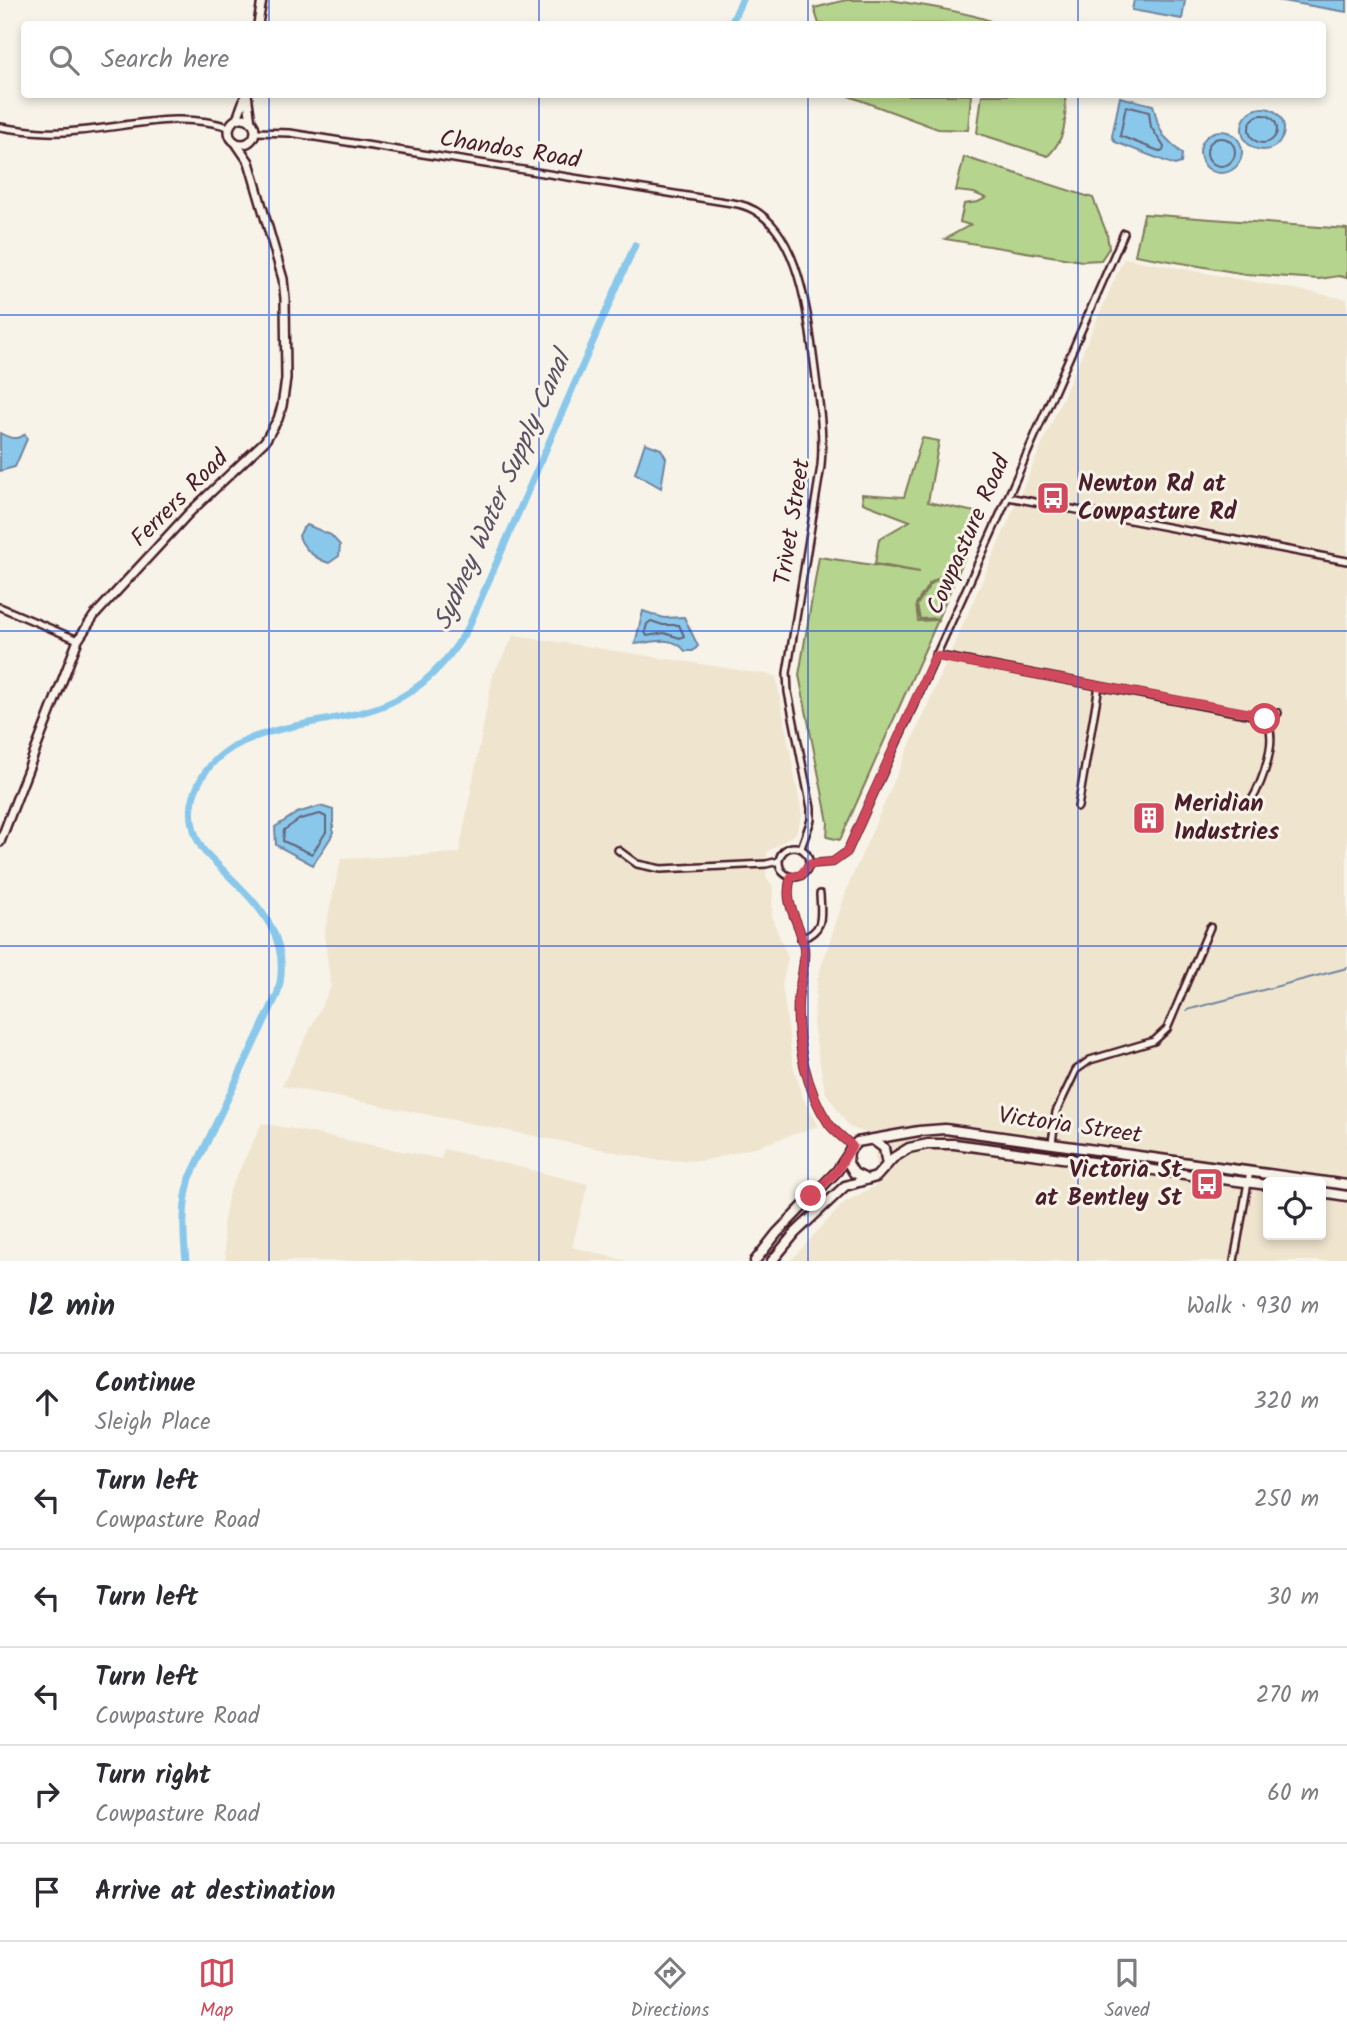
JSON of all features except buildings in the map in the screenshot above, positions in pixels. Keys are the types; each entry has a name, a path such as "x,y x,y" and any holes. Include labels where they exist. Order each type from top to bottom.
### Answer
{"main road":[{"name":"Victoria Street","path":"870,1139 945,1129 1347,1185"},
{"path":"755,1261 777,1233 837,1171 851,1149 863,1139 870,1139 884,1148 887,1165 876,1177 852,1182 838,1191 772,1261"},
{"name":"Victoria Street","path":"887,1165 909,1148 940,1143 1263,1184"},
{"path":"851,1149 848,1163 850,1169 865,1178"},
{"path":"1326,1193 1347,1196"}],"street":[{"path":"258,21 262,0"},
{"path":"229,127 237,119 245,98"},
{"path":"229,127 230,138 236,143 244,144 250,141 255,132 248,98"},
{"path":"237,119 244,118 251,122"},
{"path":"0,127 63,132 192,119 229,127"},
{"name":"Chandos Road","path":"255,132 290,133 738,204 758,212"},
{"name":"Ferrers Road","path":"249,163 250,141"},
{"name":"Ferrers Road","path":"0,842 78,640 94,616 181,522 265,441 278,419 285,387 285,289 249,163 236,143"},
{"name":"Trivet Street","path":"758,212 777,232 802,285 822,425 821,466 787,673 788,692 811,808 811,820 801,848"},
{"name":"Cowpasture Road","path":"809,864 833,862 847,852 1124,233"},
{"path":"1008,497 1347,561"},
{"path":"0,607 78,640"},
{"path":"935,656 1254,714 1268,722 1272,736 1263,777 1250,803"},
{"path":"1078,807 1099,686"},
{"path":"1268,722 1278,713"},
{"path":"787,848 801,848 808,855 809,864 801,875 791,877 782,871 779,861 787,848"},
{"path":"618,850 637,864 662,869 766,864 779,861"},
{"path":"791,877 788,902 804,946 798,1003 802,1053 814,1096 831,1126 851,1149"},
{"path":"801,939 813,934 818,927 821,915 820,894"},
{"path":"1052,1143 1056,1112 1076,1070 1090,1060 1154,1041 1167,1029 1210,927"},
{"path":"1234,1261 1250,1171"}],"shaded area":[{"path":"1124,258 1347,299 1347,1261 790,1261 845,1202 877,1185 874,1136 849,1127 825,1091 813,1025 817,980 848,886"},
{"path":"514,635 776,676 802,815 796,833 767,852 766,877 773,886 772,918 788,958 782,984 793,1065 803,1098 818,1126 704,1161 656,1160 282,1086 331,987 324,934 341,859 459,853 493,675"},
{"path":"262,1123 441,1159 444,1149 588,1184 572,1247 627,1261 226,1261 223,1226 229,1192"}],"green space":[{"path":"846,0 890,0 946,9 990,21 818,21 814,8"},
{"path":"854,98 971,98 968,130 938,129"},
{"path":"982,98 1065,98 1062,135 1048,156 977,133"},
{"path":"964,157 1093,198 1107,234 1109,248 1101,260 1082,261 945,239 970,225 960,222 964,204 986,198 974,193 956,191"},
{"path":"1144,214 1347,229 1347,278 1245,274 1135,255"},
{"path":"922,438 939,441 928,502 984,514 938,618 920,619 917,605 930,585 943,575 929,584 916,604 918,621 938,620 840,840 827,837 828,822 799,675 819,557 920,572 875,564 879,539 910,521 863,503 862,494 904,497"}],"water":[{"path":"1134,0 1185,1 1182,19 1132,10"},
{"path":"1277,0 1347,0 1347,12"},
{"path":"1120,98 1153,105 1163,135 1182,154 1181,163 1175,165 1115,142 1112,136"},
{"path":"1263,108 1278,114 1284,129 1278,144 1263,150 1248,144 1242,129 1248,114"},
{"path":"1221,131 1236,137 1242,152 1236,167 1221,173 1206,167 1200,152 1206,137"},
{"path":"0,433 13,438 25,434 27,439 15,467 0,471"},
{"path":"645,443 661,449 666,458 661,488 635,473"},
{"path":"307,525 331,535 340,545 339,556 329,563 307,549 299,536"},
{"path":"643,611 664,618 684,617 698,646 693,651 685,651 668,641 635,644"},
{"path":"320,806 333,810 333,834 313,865 276,845 275,827 297,813"}],"waterway":[{"name":"Sydney Water Supply Canal","path":"732,21 742,0"},
{"name":"Sydney Water Supply Canal","path":"186,1261 184,1219 190,1178 277,995 281,972 280,951 274,932 263,914 200,845 192,817 194,795 207,770 226,751 250,739 278,730 364,712 389,703 425,681 454,650 469,626 635,245"},
{"path":"1187,1010 1347,968"}],"place":[{"name":"Newton Rd at Cowpasture Rd","path":"1053,498"},
{"name":"Meridian Industries","path":"1149,818"},
{"name":"Victoria St at Bentley St","path":"1207,1184"}],"route":[{"path":"811,1196 843,1164 852,1146 831,1126 814,1096 807,1075 802,1053 798,1003 804,946 788,902 788,887 791,877 801,875 809,864 833,862 847,852 935,656 1254,714 1265,719"}]}
